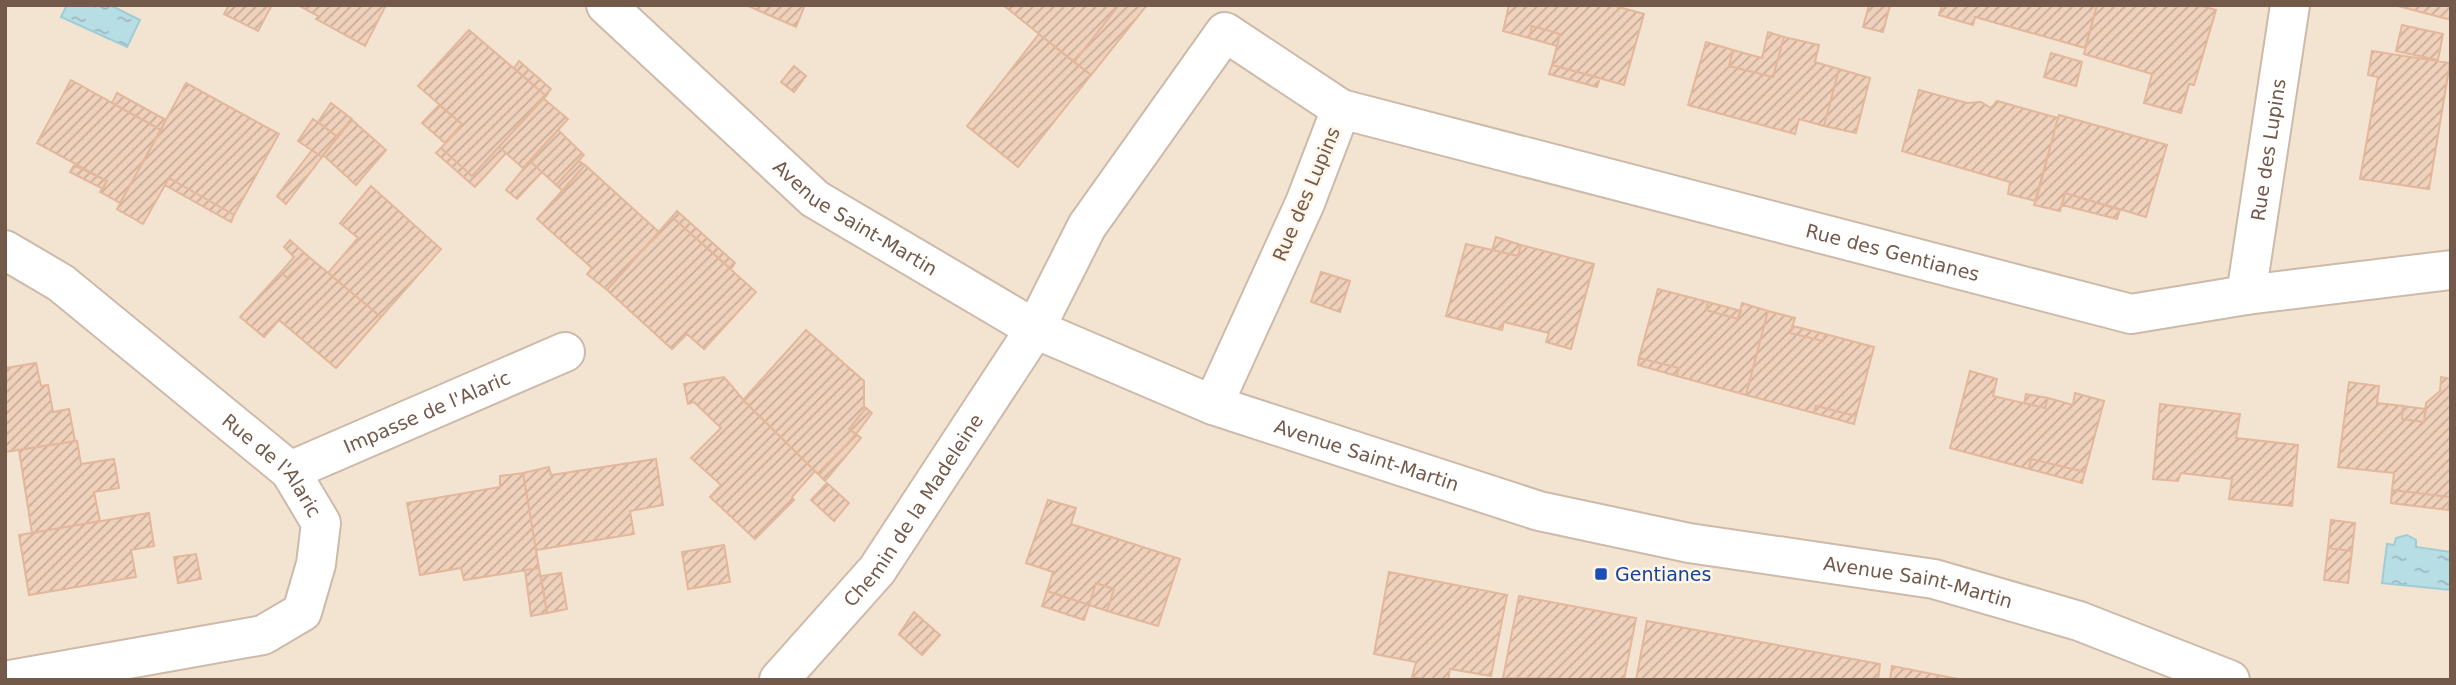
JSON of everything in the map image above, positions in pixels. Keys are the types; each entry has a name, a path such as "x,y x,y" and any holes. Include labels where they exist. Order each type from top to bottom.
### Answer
{"street":[{"name":"Avenue Saint-Martin","path":"606,5 815,199 1035,329 1213,405 1539,511 1689,543 1934,579 2079,621 2230,680"},
{"name":"Rue des Lupins","path":"2246,295 2290,5"},
{"name":"Rue des Lupins","path":"1035,329 1087,226 1226,19 1341,109 1305,203 1213,405"},
{"name":"Rue des Gentianes","path":"1341,109 2131,314 2246,295 2451,270"},
{"name":"Rue de l'Alaric","path":"5,250 61,283 289,471 321,523 316,564 302,612 263,635 10,680"},
{"name":"Chemin de la Madeleine","path":"779,680 877,570 1035,329"},
{"name":"Impasse de l'Alaric","path":"289,471 565,352"}],"shaded area":[{"path":"5,5 2451,5 2451,680 5,680"}],"water":[{"path":"67,5 110,5 140,20 127,47 61,17"},
{"path":"2407,535 2416,540 2416,547 2451,552 2451,590 2382,583 2387,544 2394,545 2396,538"}],"building":[{"path":"229,5 272,5 258,31 224,14"},
{"path":"298,5 386,5 365,46 316,19 318,16"},
{"path":"746,5 805,5 796,27"},
{"path":"1003,5 1119,5 1074,62"},
{"path":"1119,5 1147,5 1091,75 1074,62"},
{"path":"1509,5 1612,5 1644,14 1624,85 1552,65 1560,34 1532,26 1529,38 1503,31"},
{"path":"1869,5 1890,5 1883,32 1863,27"},
{"path":"1942,5 2097,5 2085,48 1975,17 1973,25 1939,15"},
{"path":"2097,5 2198,5 2216,10 2194,85 2189,84 2181,113 2144,103 2152,74 2084,54"},
{"path":"2394,5 2451,5 2451,20"},
{"path":"2402,25 2443,34 2438,60 2396,51"},
{"path":"1532,26 1560,34 1557,46 1529,38"},
{"path":"469,30 546,96 472,176 441,148 462,124 418,86"},
{"path":"1768,32 1784,37 1773,77 1729,66 1733,50 1762,58"},
{"path":"1039,34 1091,75 1018,167 967,126"},
{"path":"1784,37 1819,45 1815,62 1839,69 1824,126 1799,119 1795,134 1688,105 1706,42 1733,50 1729,66 1773,77"},
{"path":"2372,51 2450,63 2429,189 2360,179 2378,77 2368,75"},
{"path":"2051,53 2082,62 2076,86 2044,77"},
{"path":"519,61 551,89 546,96 514,68"},
{"path":"1552,65 1600,78 1597,87 1549,74"},
{"path":"794,66 806,76 794,92 781,82"},
{"path":"1839,69 1870,78 1856,133 1824,126"},
{"path":"71,80 161,130 120,203 100,192 107,181 37,143"},
{"path":"186,83 279,134 234,215 169,178 143,224 117,209"},
{"path":"1919,90 1967,103 1981,102 1991,108 1997,101 2058,118 2036,201 2008,194 2010,182 1902,151"},
{"path":"117,93 166,120 161,130 112,103"},
{"path":"543,98 568,119 523,168 499,147"},
{"path":"331,103 352,119 338,137 318,122"},
{"path":"439,105 462,124 445,143 422,123"},
{"path":"2059,115 2167,145 2146,217 2065,193 2060,211 2034,205"},
{"path":"313,119 338,137 322,157 298,141"},
{"path":"351,119 386,150 356,185 323,155"},
{"path":"558,130 584,155 556,185 530,161"},
{"path":"499,147 506,153 475,187 436,153 441,148 472,176"},
{"path":"312,150 322,157 286,204 277,196"},
{"path":"530,161 542,172 517,199 506,190"},
{"path":"579,161 585,165 563,191 556,185"},
{"path":"74,165 107,181 103,189 70,172"},
{"path":"585,165 659,232 607,290 587,274 592,268 537,219"},
{"path":"169,178 234,215 231,222 165,185"},
{"path":"371,186 441,249 381,317 328,273 358,238 340,223"},
{"path":"2065,193 2120,210 2117,219 2062,205"},
{"path":"677,211 735,263 731,269 672,217"},
{"path":"672,217 756,292 704,349 687,334 672,349 607,290"},
{"path":"1496,237 1521,245 1518,256 1492,250"},
{"path":"290,240 309,257 287,278 281,272 294,257 284,247"},
{"path":"1466,244 1518,256 1521,245 1594,264 1571,349 1546,342 1549,333 1504,322 1502,330 1446,316"},
{"path":"309,257 381,317 336,368 279,320 264,337 240,317 281,272 287,278"},
{"path":"1321,272 1350,281 1340,312 1311,302"},
{"path":"1658,289 1708,302 1706,310 1738,319 1742,303 1768,311 1746,395 1677,376 1679,368 1639,358"},
{"path":"1708,302 1741,311 1738,319 1706,310"},
{"path":"1768,311 1795,318 1790,333 1823,341 1825,334 1874,347 1856,416 1816,406 1814,413 1746,395"},
{"path":"1793,326 1825,334 1823,341 1790,333"},
{"path":"806,330 864,381 866,408 849,429 856,434 819,475 743,400"},
{"path":"1639,358 1679,368 1677,376 1638,365"},
{"path":"36,363 41,386 48,385 53,412 69,409 75,441 5,452 5,368"},
{"path":"1970,371 1997,379 1993,396 2045,408 2048,398 2073,405 2075,393 2104,401 2085,472 2031,459 2029,469 1950,448"},
{"path":"724,377 746,403 815,471 792,497 794,500 755,539 710,497 721,485 691,458 721,428 694,402 688,404 684,384"},
{"path":"2441,377 2451,379 2450,497 2392,490 2394,473 2338,467 2349,382 2379,386 2377,403 2403,406 2402,419 2424,422 2426,403 2440,391"},
{"path":"2026,394 2048,398 2045,408 2024,403"},
{"path":"2160,404 2240,414 2236,438 2298,445 2292,506 2229,499 2232,479 2181,473 2178,481 2153,479"},
{"path":"1816,406 1856,416 1854,424 1814,413"},
{"path":"2403,406 2426,409 2424,422 2402,419"},
{"path":"866,408 872,413 856,434 849,429"},
{"path":"856,434 861,438 825,481 819,475"},
{"path":"77,441 81,464 114,459 119,488 94,492 100,521 32,533 19,450"},
{"path":"656,459 663,505 630,511 634,534 536,550 523,473 549,467 551,475"},
{"path":"2031,459 2085,472 2082,483 2029,469"},
{"path":"523,473 539,568 464,580 461,568 420,575 407,503 500,487 500,476"},
{"path":"827,483 849,503 834,521 811,500"},
{"path":"2392,490 2450,497 2448,510 2391,503"},
{"path":"1048,500 1076,508 1071,524 1180,559 1158,626 1107,611 1114,589 1096,583 1089,605 1047,591 1053,572 1026,563"},
{"path":"149,513 154,546 131,550 136,577 29,595 19,535"},
{"path":"2331,520 2355,523 2352,551 2328,548"},
{"path":"724,545 730,582 688,589 682,552"},
{"path":"2328,548 2352,551 2348,583 2324,580"},
{"path":"196,554 201,579 178,583 174,557"},
{"path":"539,568 547,613 531,616 525,570"},
{"path":"1389,572 1507,595 1491,676 1450,669 1448,680 1427,680 1412,677 1416,662 1374,654"},
{"path":"561,573 567,609 547,613 541,576"},
{"path":"1096,583 1114,589 1107,611 1089,605"},
{"path":"1047,591 1089,605 1084,620 1042,606"},
{"path":"1519,596 1636,618 1624,680 1503,678"},
{"path":"914,612 940,635 922,655 899,634"},
{"path":"1647,621 1880,664 1878,680 1636,680"},
{"path":"1892,666 1963,680 1890,680"}],"place":[{"name":"Gentianes","path":"1601,574"}]}
